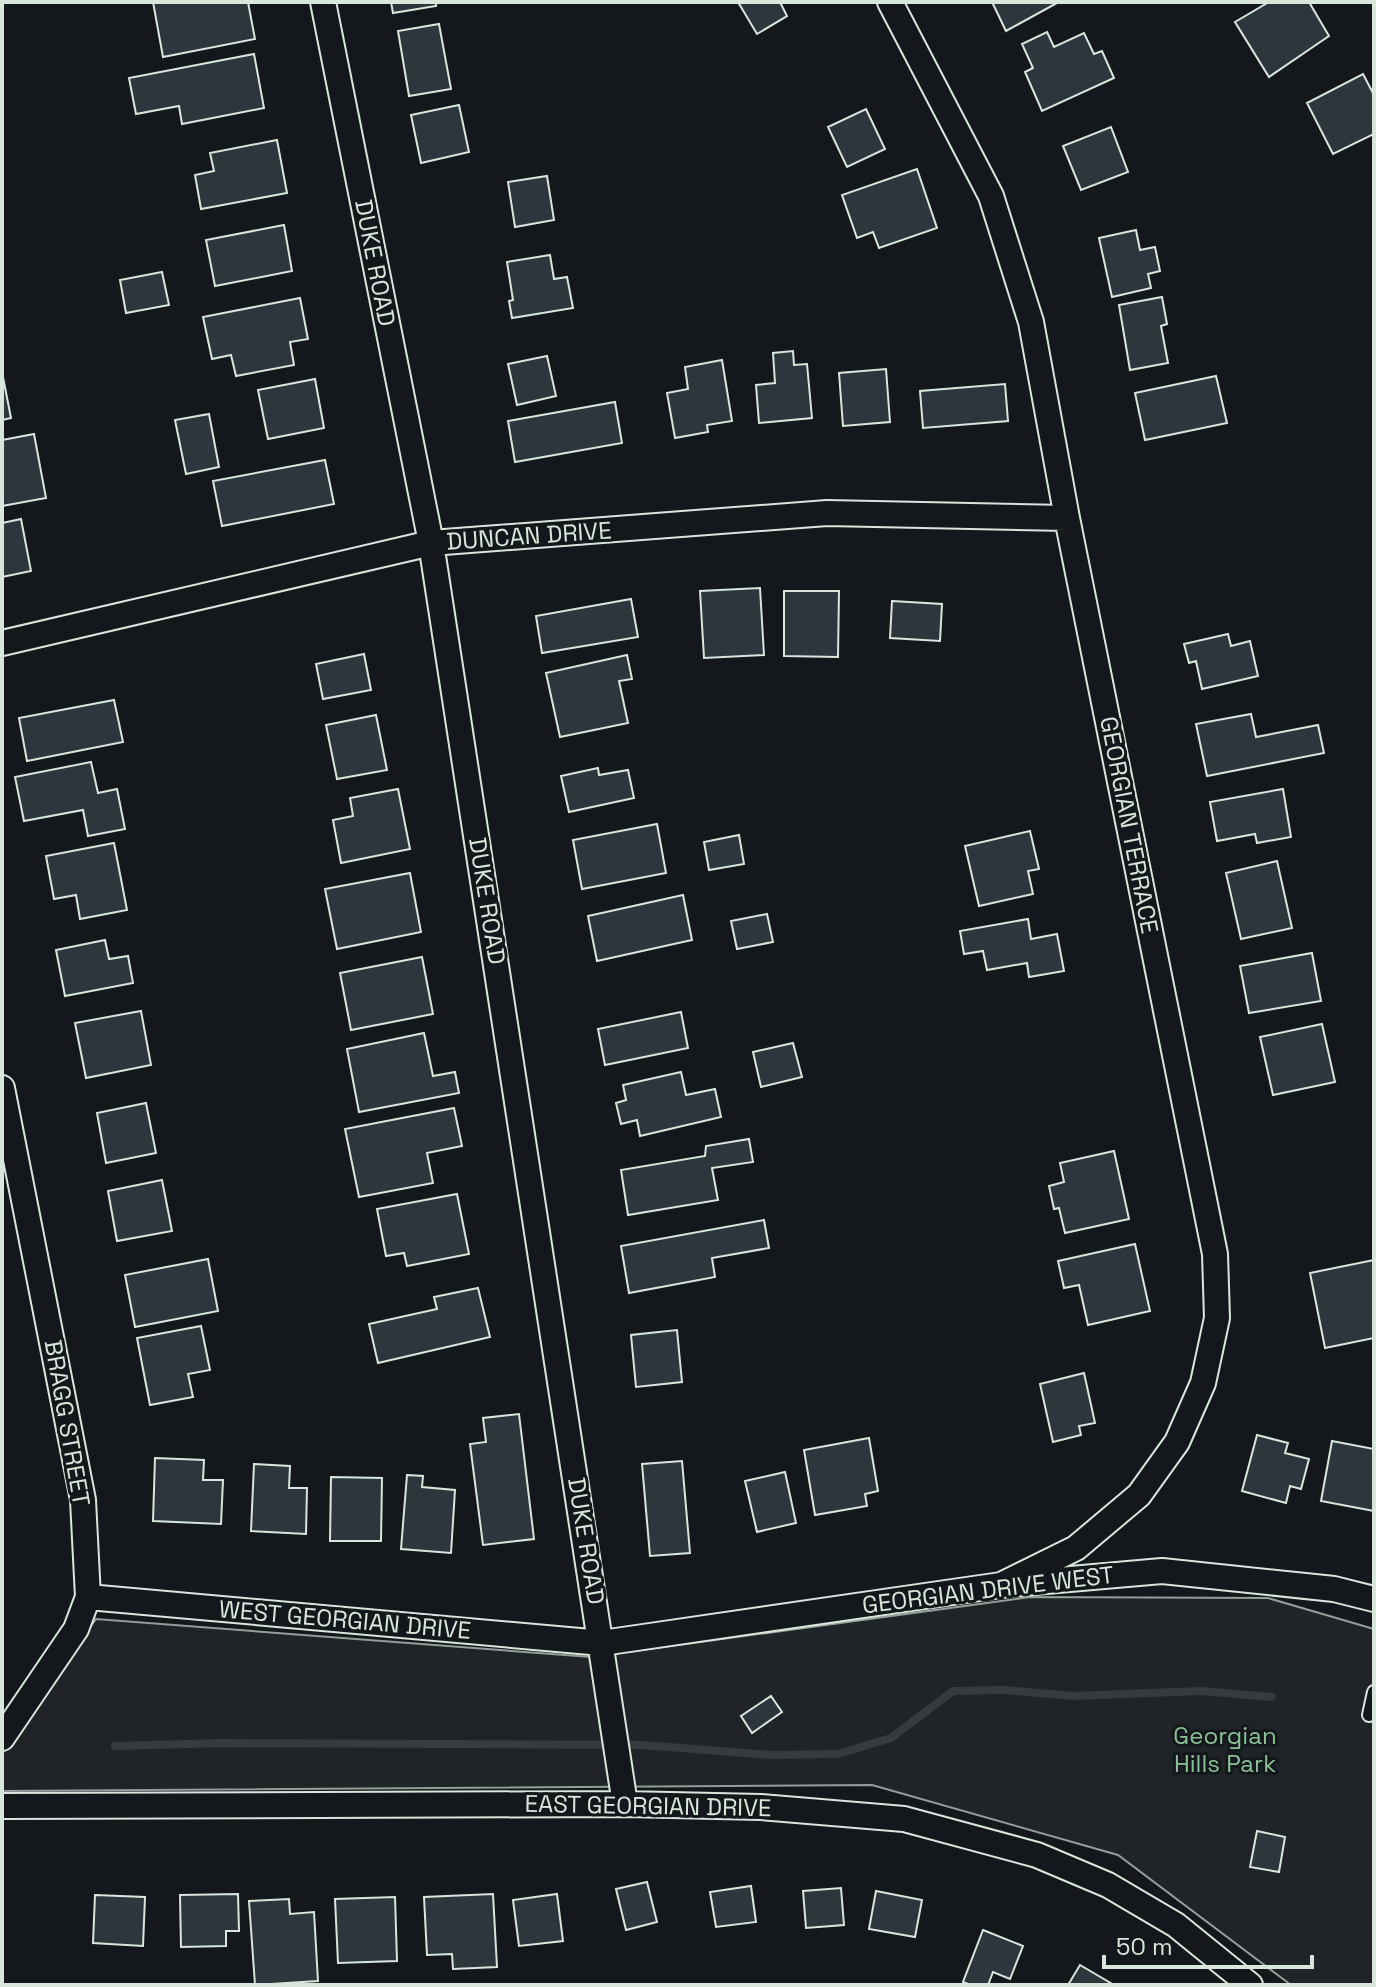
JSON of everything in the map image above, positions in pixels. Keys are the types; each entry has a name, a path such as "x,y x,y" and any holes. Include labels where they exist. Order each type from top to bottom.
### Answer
{"street":[{"name":"DUKE ROAD","path":"323,2 431,543 625,1804"},
{"name":"GEORGIAN TERRACE","path":"890,2 991,196 1031,322 1067,518 1215,1254 1217,1318 1203,1383 1177,1442 1139,1495 1076,1548 1001,1585"},
{"name":"DUNCAN DRIVE","path":"2,643 431,543 827,513 1067,518"},
{"name":"BRAGG STREET","path":"2,1088 83,1500 88,1597 76,1629 2,1738"},
{"name":"GEORGIAN DRIVE WEST","path":"602,1643 1001,1585 1162,1571 1334,1589 1374,1599"},
{"name":"WEST GEORGIAN DRIVE","path":"88,1597 602,1643"},
{"name":"EAST GEORGIAN DRIVE","path":"2,1806 625,1804 824,1810 904,1819 958,1831 1037,1855 1108,1885 1176,1925 1250,1985"}],"lane":[{"path":"1369,1715 1374,1692"}],"green space":[{"name":"Georgian Hills Park","path":"1030,1597 1268,1598 1374,1629 1374,1985 1291,1985 1118,1855 872,1785 2,1791 2,1754 96,1619 591,1657"}],"building":[{"path":"153,2 248,2 255,39 163,57"},
{"path":"391,2 436,2 436,6 393,13"},
{"path":"738,2 780,2 787,16 757,34"},
{"path":"992,2 1056,2 1057,3 1006,31"},
{"path":"1269,2 1309,2 1329,36 1269,77 1235,22"},
{"path":"439,24 451,89 409,96 398,31"},
{"path":"1047,32 1054,47 1084,33 1094,54 1102,51 1114,78 1042,111 1025,72 1033,68 1022,44"},
{"path":"254,54 264,108 182,124 179,106 136,114 129,78"},
{"path":"1363,74 1374,95 1374,134 1333,154 1307,103"},
{"path":"459,105 469,152 421,163 411,115"},
{"path":"866,109 885,149 847,167 828,127"},
{"path":"1111,127 1128,172 1081,190 1063,146"},
{"path":"277,140 287,193 201,209 195,175 214,171 210,153"},
{"path":"917,169 937,228 879,248 873,232 857,238 842,195"},
{"path":"547,176 554,220 515,227 508,182"},
{"path":"284,225 292,271 215,286 206,240"},
{"path":"1136,230 1140,250 1155,247 1160,271 1148,274 1151,288 1112,297 1099,238"},
{"path":"550,255 554,279 567,277 573,308 512,318 509,301 513,300 507,262"},
{"path":"162,272 169,305 126,313 120,280"},
{"path":"1162,297 1167,324 1161,326 1168,363 1130,370 1119,305"},
{"path":"300,298 308,339 290,342 294,365 236,376 231,355 212,359 203,317"},
{"path":"793,351 794,365 807,364 812,418 759,423 756,385 775,383 773,353"},
{"path":"547,356 556,396 517,405 508,364"},
{"path":"722,360 732,421 707,425 708,432 675,438 667,393 688,389 685,367"},
{"path":"886,369 890,422 843,426 839,373"},
{"path":"2,372 11,418 2,420"},
{"path":"1216,376 1227,423 1145,440 1135,393"},
{"path":"315,379 324,428 268,439 258,390"},
{"path":"1005,384 1008,421 923,428 920,391"},
{"path":"615,402 622,443 515,462 508,421"},
{"path":"209,414 219,467 186,474 175,420"},
{"path":"34,434 46,498 2,506 2,440"},
{"path":"325,460 334,504 222,526 213,481"},
{"path":"21,519 31,571 2,577 2,523"},
{"path":"760,588 764,655 704,658 700,591"},
{"path":"784,591 839,591 838,657 784,656"},
{"path":"631,599 638,637 542,653 536,616"},
{"path":"892,601 942,604 940,641 890,638"},
{"path":"1228,634 1231,646 1250,641 1258,676 1202,689 1196,661 1189,663 1184,644"},
{"path":"364,654 371,690 323,699 316,664"},
{"path":"627,655 632,679 619,681 628,723 560,737 546,673"},
{"path":"114,700 123,742 27,761 19,718"},
{"path":"1251,714 1256,737 1318,725 1324,753 1207,776 1196,724"},
{"path":"376,715 387,770 337,779 326,725"},
{"path":"91,762 98,793 117,789 125,829 88,836 83,810 24,821 15,777"},
{"path":"598,768 599,775 628,770 634,798 569,812 561,776"},
{"path":"398,789 410,849 341,863 333,820 353,816 350,798"},
{"path":"1283,789 1291,837 1257,843 1255,834 1217,841 1210,802"},
{"path":"657,824 666,873 582,889 573,840"},
{"path":"1030,831 1039,869 1028,871 1033,894 979,906 965,846"},
{"path":"739,835 744,864 709,870 704,842"},
{"path":"114,843 127,910 80,919 76,895 54,899 46,856"},
{"path":"1277,861 1292,928 1241,939 1226,873"},
{"path":"410,873 421,932 337,949 325,889"},
{"path":"683,895 692,940 597,961 588,916"},
{"path":"767,914 773,942 737,949 731,921"},
{"path":"1028,919 1031,939 1057,934 1064,971 1029,977 1027,963 987,970 983,951 964,954 960,931"},
{"path":"105,940 109,959 128,956 133,983 65,996 56,950"},
{"path":"1312,953 1321,1001 1249,1013 1240,966"},
{"path":"422,957 433,1014 351,1030 340,973"},
{"path":"141,1011 151,1065 86,1078 75,1023"},
{"path":"681,1012 688,1048 605,1065 598,1029"},
{"path":"1322,1024 1335,1082 1273,1095 1260,1037"},
{"path":"424,1033 433,1076 455,1072 459,1093 359,1112 347,1049"},
{"path":"793,1043 802,1077 761,1087 753,1052"},
{"path":"681,1072 686,1095 715,1089 721,1117 640,1136 637,1120 621,1124 616,1103 626,1100 623,1085"},
{"path":"146,1103 156,1153 106,1163 97,1113"},
{"path":"454,1108 462,1146 427,1153 433,1183 359,1197 345,1129"},
{"path":"749,1139 753,1162 712,1168 718,1200 628,1215 621,1170 705,1156 706,1146"},
{"path":"1114,1151 1129,1219 1065,1233 1059,1208 1054,1209 1049,1186 1064,1182 1060,1163"},
{"path":"162,1180 172,1231 117,1241 108,1191"},
{"path":"457,1194 469,1254 407,1266 404,1253 386,1256 377,1209"},
{"path":"764,1220 769,1248 712,1258 715,1277 629,1293 621,1246"},
{"path":"1135,1244 1150,1311 1088,1325 1079,1285 1064,1288 1058,1261"},
{"path":"208,1259 218,1311 135,1327 125,1275"},
{"path":"1374,1260 1374,1338 1325,1348 1310,1273"},
{"path":"478,1288 490,1337 378,1363 369,1324 437,1309 434,1297"},
{"path":"201,1326 210,1370 188,1374 193,1397 150,1405 137,1338"},
{"path":"677,1330 682,1382 636,1387 631,1335"},
{"path":"1084,1373 1095,1423 1079,1426 1081,1435 1053,1442 1040,1384"},
{"path":"519,1414 534,1539 483,1545 470,1444 486,1442 483,1418"},
{"path":"1257,1435 1288,1443 1285,1453 1309,1459 1301,1489 1290,1486 1286,1503 1242,1491"},
{"path":"869,1438 878,1491 865,1494 867,1506 815,1515 804,1450"},
{"path":"1332,1441 1374,1449 1374,1511 1321,1501"},
{"path":"155,1458 204,1460 203,1480 223,1480 221,1524 153,1521"},
{"path":"682,1461 690,1553 650,1556 642,1464"},
{"path":"254,1464 290,1466 289,1488 307,1488 306,1534 251,1531"},
{"path":"785,1472 796,1523 757,1532 745,1481"},
{"path":"407,1475 423,1476 422,1487 455,1490 451,1553 401,1549"},
{"path":"331,1477 382,1478 381,1541 330,1541"},
{"path":"771,1696 782,1712 752,1733 741,1716"},
{"path":"1257,1831 1285,1837 1279,1872 1250,1867"},
{"path":"647,1882 657,1922 626,1930 616,1889"},
{"path":"751,1886 756,1922 716,1927 710,1892"},
{"path":"841,1888 844,1925 806,1928 803,1891"},
{"path":"876,1891 922,1900 915,1937 869,1929"},
{"path":"238,1894 239,1931 226,1931 226,1946 181,1947 180,1895"},
{"path":"493,1894 497,1967 453,1969 452,1954 427,1955 424,1897"},
{"path":"557,1894 563,1941 519,1946 513,1900"},
{"path":"95,1895 145,1897 143,1946 93,1943"},
{"path":"395,1897 397,1961 338,1963 335,1899"},
{"path":"289,1899 290,1914 314,1912 318,1981 255,1985 249,1901"},
{"path":"983,1930 1023,1946 1010,1979 993,1972 988,1985 971,1985 963,1982"},
{"path":"1080,1965 1114,1985 1068,1985"}],"waterway":[{"path":"115,1746 222,1743 642,1745 771,1755 838,1754 891,1738 953,1691 1004,1690 1072,1696 1201,1691 1272,1697"}]}
